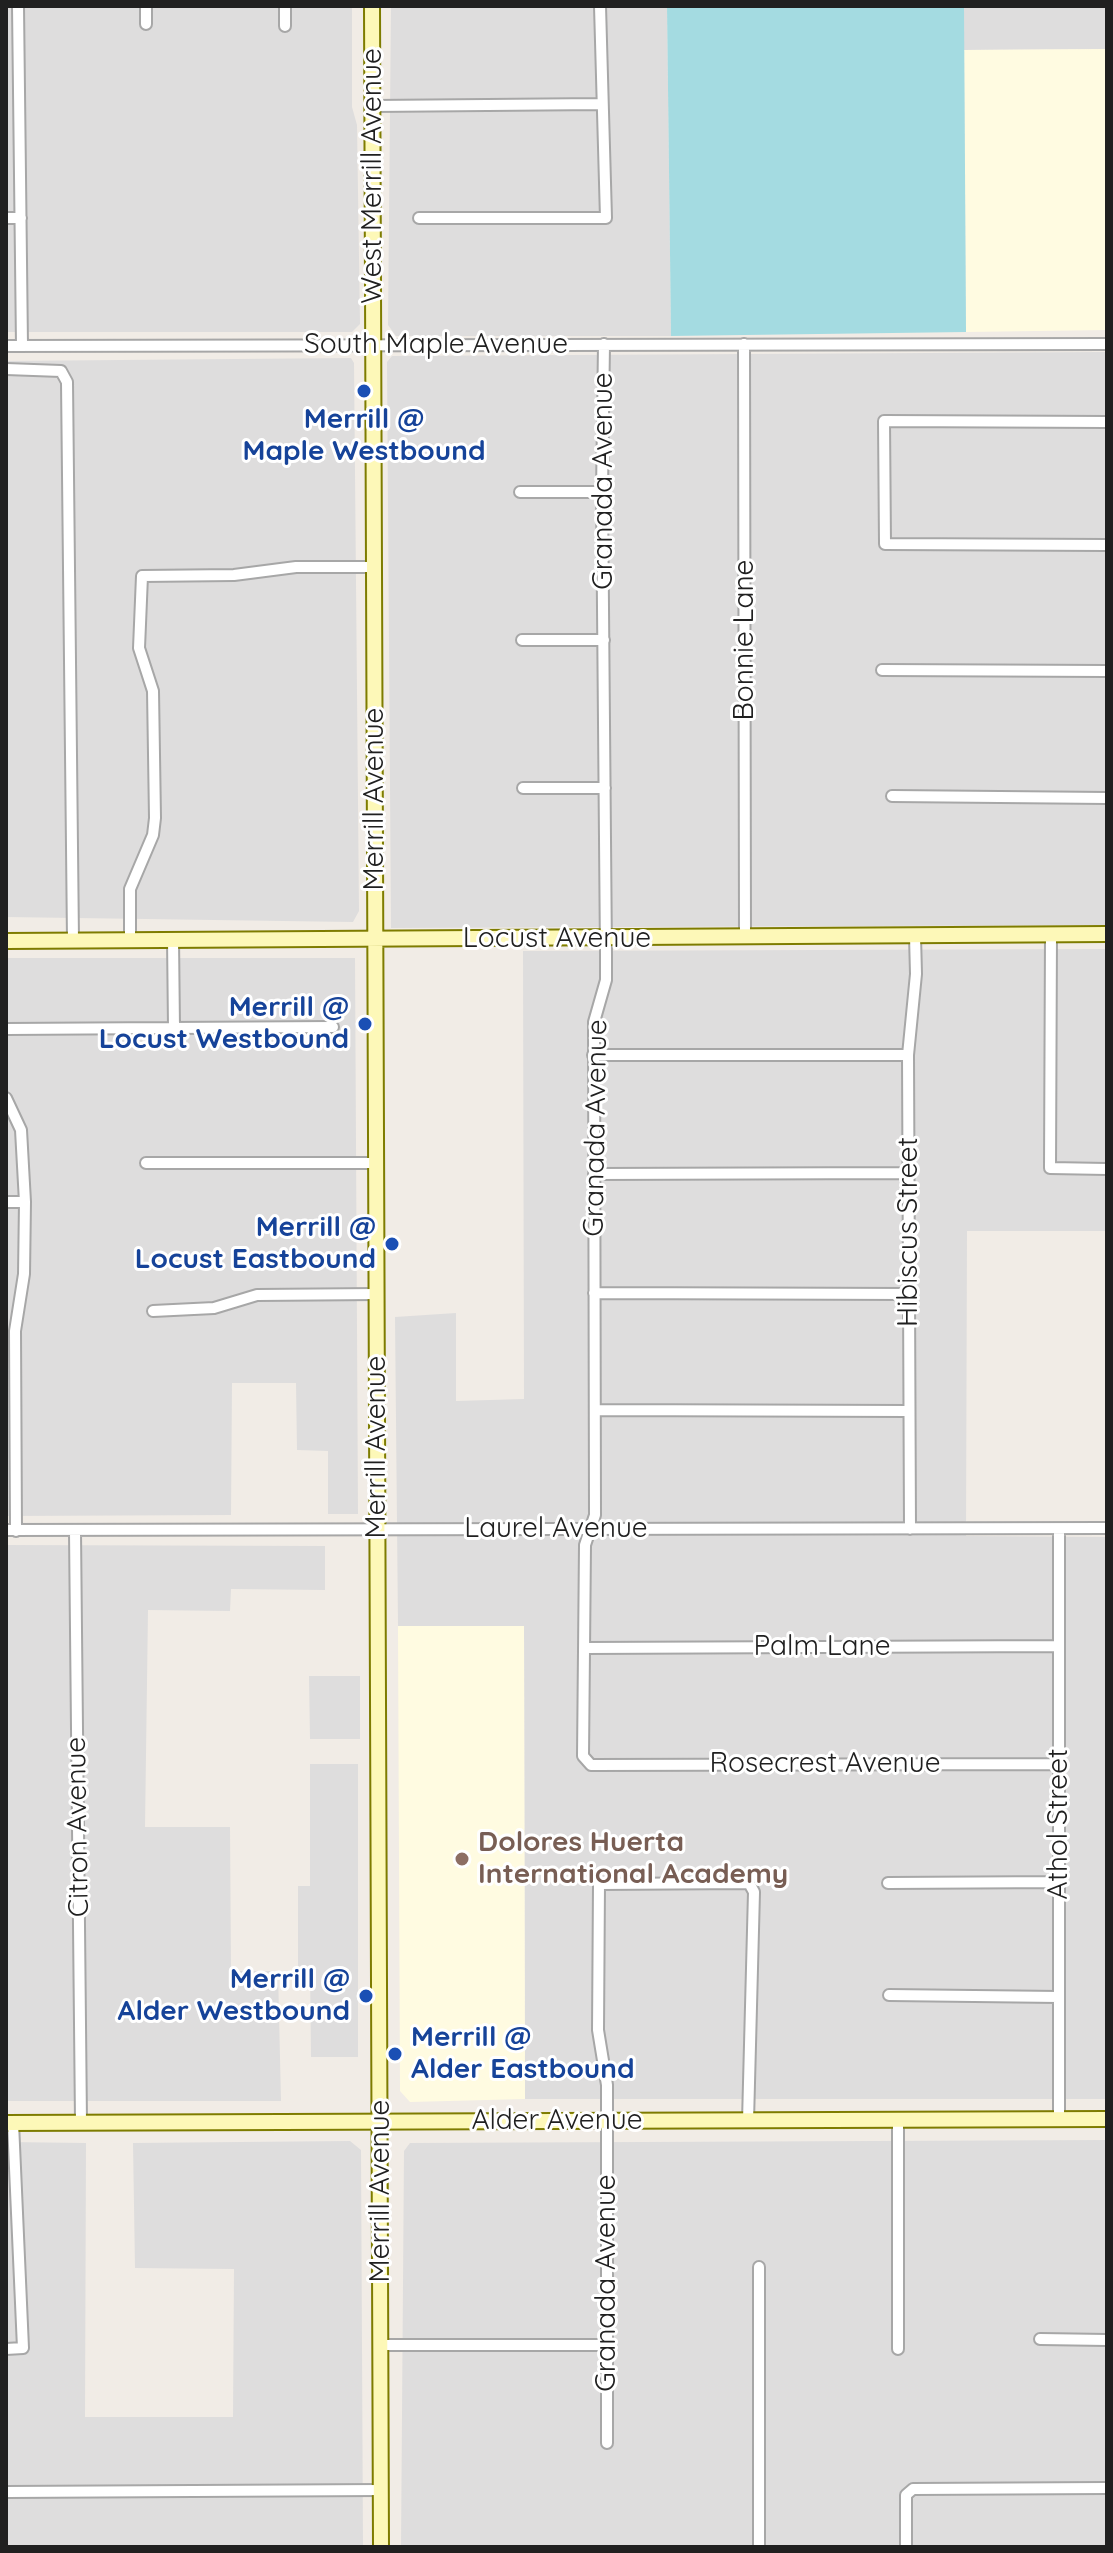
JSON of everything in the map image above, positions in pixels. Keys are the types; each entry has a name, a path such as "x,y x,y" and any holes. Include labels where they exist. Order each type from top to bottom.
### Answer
{"main road":[{"name":"West Merrill Avenue","path":"372,6 375,346"},
{"name":"Merrill Avenue","path":"375,346 381,2547"},
{"name":"Locust Avenue","path":"6,941 606,940 1107,934"},
{"name":"Alder Avenue","path":"10,2123 1107,2119"}],"street":[{"path":"18,6 22,346"},
{"path":"146,6 146,24"},
{"path":"285,6 285,26"},
{"path":"419,218 606,218 600,6"},
{"path":"6,93 19,92"},
{"path":"373,106 601,104"},
{"path":"6,218 21,218"},
{"name":"Granada Avenue","path":"591,1765 583,1756 585,1545 595,1515 593,1055 594,1022 606,980 602,492 604,344"},
{"name":"Bonnie Lane","path":"744,344 745,936"},
{"name":"South Maple Avenue","path":"6,346 1107,344"},
{"path":"6,369 61,371 67,382 73,940"},
{"path":"1107,422 884,421 885,544 1107,545"},
{"path":"520,492 602,492"},
{"path":"130,939 130,889 153,835 155,818 153,691 139,648 142,576 234,575 296,567 375,567"},
{"path":"522,640 604,640"},
{"path":"882,670 1107,671"},
{"path":"523,788 605,788"},
{"path":"892,796 1107,798"},
{"path":"1051,934 1050,1168 1107,1169"},
{"name":"Hibiscus Street","path":"910,1529 908,1055 916,974 915,936"},
{"path":"173,939 174,1028"},
{"path":"6,1029 333,1027"},
{"path":"593,1055 908,1055"},
{"path":"6,1098 21,1130 25,1202 24,1274 10,1331 11,1530"},
{"path":"146,1163 376,1163"},
{"path":"594,1174 909,1173"},
{"path":"6,1202 25,1202"},
{"path":"594,1293 910,1294"},
{"path":"153,1311 214,1308 257,1295 377,1294"},
{"path":"595,1410 909,1411"},
{"name":"Laurel Avenue","path":"11,1530 1107,1528"},
{"name":"Athol Street","path":"1059,1529 1059,2119"},
{"name":"Citron Avenue","path":"75,1532 81,2122"},
{"name":"Palm Lane","path":"585,1648 1059,1646"},
{"name":"Rosecrest Avenue","path":"591,1765 1059,1764"},
{"path":"888,1883 1059,1882"},
{"name":"Granada Avenue","path":"607,2443 607,2085 598,2042 599,1884 749,1883 754,1892 754,1963 748,2036 748,2121"},
{"path":"889,1995 1059,1997"},
{"path":"898,2120 898,2349"},
{"path":"6,2349 23,2348 10,2123"},
{"path":"6,2228 18,2228"},
{"path":"759,2267 759,2547"},
{"path":"1040,2339 1107,2340"},
{"path":"381,2345 608,2345"},
{"path":"906,2547 906,2495 913,2489 1107,2488"},
{"path":"6,2492 381,2490"}],"shaded area":[{"path":"6,6 352,6 352,107 357,125 360,324 352,332 6,332"},
{"path":"391,6 667,6 671,336 396,336 388,325"},
{"path":"964,6 1107,6 1107,49 964,50"},
{"path":"1107,49 1107,330 966,332 964,50"},
{"path":"1107,352 1107,925 391,928 387,362 392,356"},
{"path":"351,358 354,363 359,911 353,922 6,917 6,361"},
{"path":"1107,949 1107,1231 967,1231 966,1536 1107,1537 1107,2099 525,2099 524,1627 398,1626 395,1317 456,1313 456,1401 524,1399 523,951"},
{"path":"6,958 355,958 358,1514 328,1514 328,1451 297,1450 296,1383 232,1383 231,1515 6,1516"},
{"path":"6,1545 325,1546 325,1590 231,1589 230,1611 148,1610 145,1827 230,1827 231,1971 278,1971 281,2101 6,2101"},
{"name":"Dolores Huerta International Academy","path":"398,1626 524,1626 525,2099 410,2102 400,2091"},
{"path":"309,1676 360,1676 360,1739 310,1739"},
{"path":"310,1764 358,1764 358,2057 311,2057 310,1969 298,1968 298,1886 310,1886"},
{"path":"1107,2140 1107,2547 401,2547 404,2151 410,2143"},
{"path":"350,2141 361,2150 363,2547 6,2547 6,2142 86,2143 85,2417 233,2417 234,2269 135,2268 133,2143"}],"water":[{"path":"667,6 964,6 966,332 671,336"}],"place":[{"name":"Merrill @ Maple Westbound","path":"364,391"},
{"name":"Merrill @ Locust Westbound","path":"365,1024"},
{"name":"Merrill @ Locust Eastbound","path":"392,1244"},
{"name":"Dolores Huerta International Academy","path":"462,1859"},
{"name":"Merrill @ Alder Westbound","path":"366,1996"},
{"name":"Merrill @ Alder Eastbound","path":"395,2054"}]}
